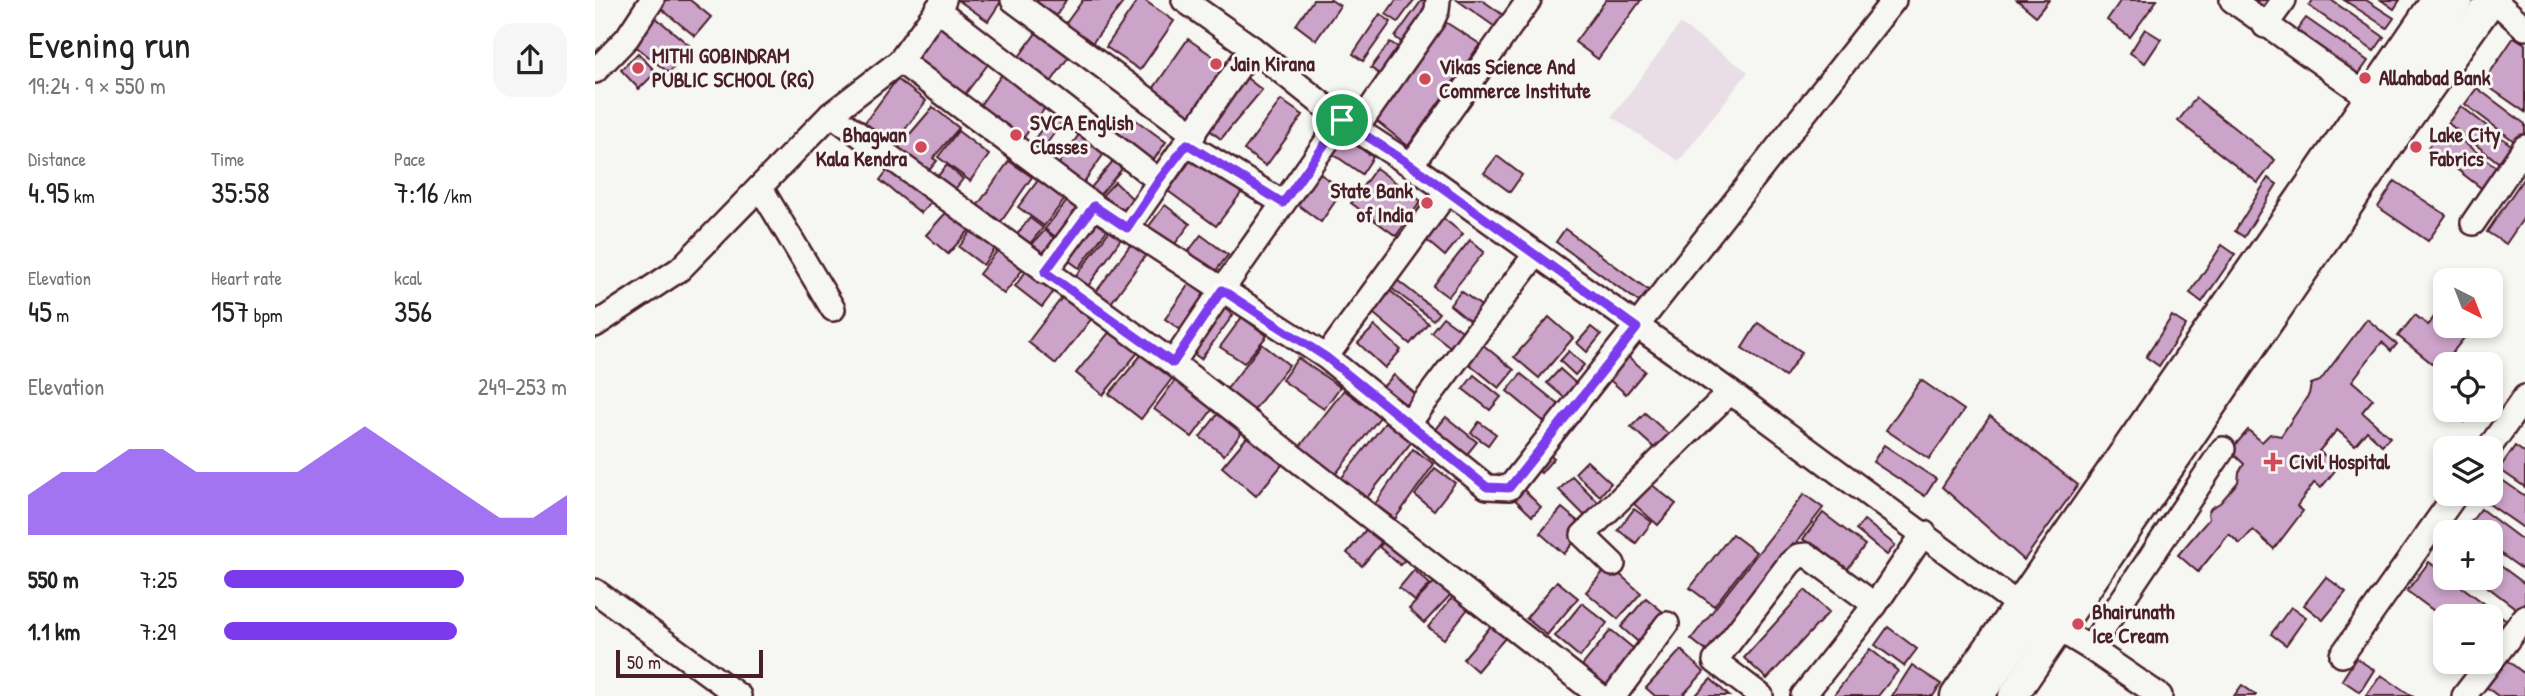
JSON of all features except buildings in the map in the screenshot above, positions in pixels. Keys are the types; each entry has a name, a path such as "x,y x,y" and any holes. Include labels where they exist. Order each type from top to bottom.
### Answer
{"main road":[{"path":"2013,696 2038,617 2291,213 2435,0"},
{"path":"1955,696 2038,617 2493,0"}],"street":[{"path":"595,71 627,38 652,0"},
{"path":"1013,0 1191,139 1283,203"},
{"path":"1173,363 1283,203 1432,20 1438,0"},
{"path":"1411,165 1529,0"},
{"path":"900,61 1094,206 1326,357 1487,487 1509,488 1894,0"},
{"path":"2232,0 2265,26 2369,97"},
{"path":"2265,26 2284,0"},
{"path":"1982,696 2223,350 2461,0"},
{"path":"2493,0 2525,28"},
{"path":"595,325 680,269 831,114 900,61 941,4 1159,180"},
{"path":"1197,4 1349,125 1411,165 1730,392 2038,617 2090,648 2160,696"},
{"path":"1127,228 1252,48"},
{"path":"831,114 1173,363 1600,696"},
{"path":"2473,223 2525,147"},
{"path":"760,187 834,309"},
{"path":"1326,357 1447,192"},
{"path":"1045,272 1094,206"},
{"path":"1409,423 1535,255"},
{"path":"1613,564 1583,535 1730,392"},
{"path":"2497,436 2525,397"},
{"path":"2090,648 2223,449"},
{"path":"2342,655 2448,506"},
{"path":"1803,696 1875,605 1924,533"},
{"path":"1761,696 1714,661 1798,556 1807,555 1875,605"},
{"path":"595,591 739,696"},
{"path":"2464,696 2525,617"},
{"path":"1614,696 1667,624"}],"shaded area":[{"path":"1680,24 1748,72 1679,161 1612,117"}],"place":[{"name":"Jain Kirana","path":"1216,64"},
{"name":"MITHI GOBINDRAM PUBLIC SCHOOL (RG)","path":"638,68"},
{"name":"Allahabad Bank","path":"2365,78"},
{"name":"Vikas Science And Commerce Institute","path":"1425,79"},
{"name":"SVCA English Classes","path":"1016,135"},
{"name":"Bhagwan Kala Kendra","path":"921,147"},
{"name":"Lake City Fabrics","path":"2416,147"},
{"name":"State Bank of India","path":"1427,203"},
{"name":"Civil Hospital","path":"2273,462"},
{"name":"Bhairunath Ice Cream","path":"2078,624"}],"route":[{"path":"1342,120 1411,165 1637,328 1509,488 1487,487 1326,357 1222,290 1173,363 1045,272 1094,206 1127,228 1187,144 1283,203 1342,120"}]}
